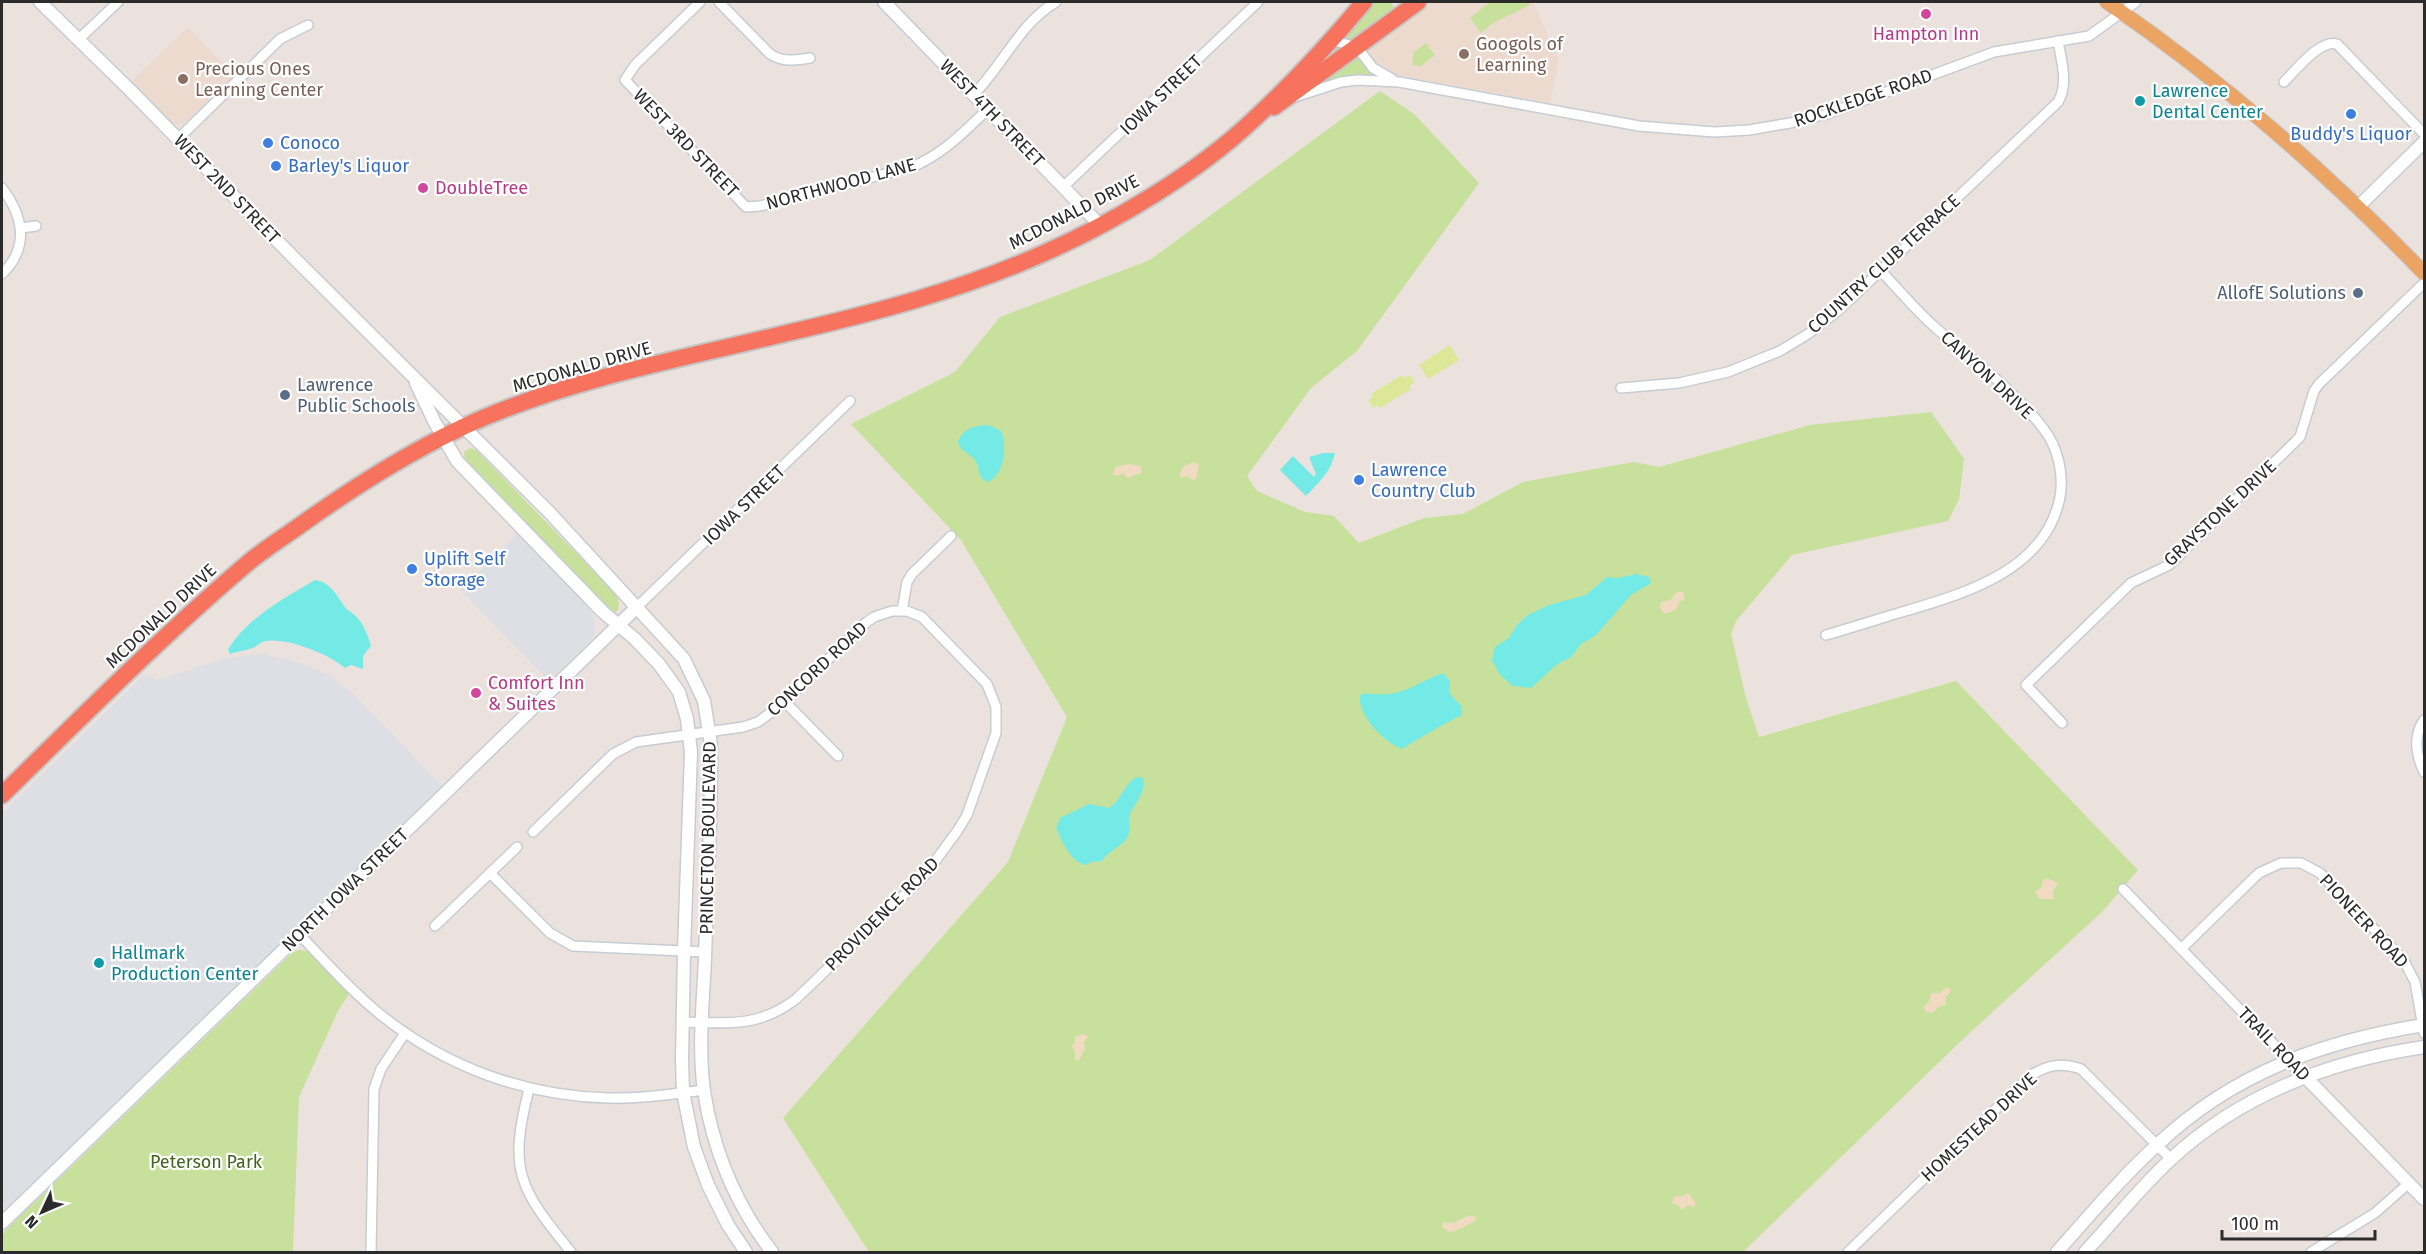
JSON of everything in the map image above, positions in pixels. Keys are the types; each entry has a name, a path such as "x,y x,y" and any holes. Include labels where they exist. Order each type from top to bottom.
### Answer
{"highway":[{"name":"MCDONALD DRIVE","path":"1253,120 1331,40 1364,2"},
{"name":"MCDONALD DRIVE","path":"2,795 138,664 253,559 331,503 443,438 523,404 606,377 839,320 958,286 1042,254 1100,225 1180,176 1253,120 1287,100 1409,4"}],"main road":[{"path":"2108,2 2199,67 2256,113 2359,206 2424,273"}],"street":[{"name":"WEST 2ND STREET","path":"40,2 413,377 466,427"},
{"path":"79,39 118,2"},
{"name":"WEST 3RD STREET","path":"700,2 635,65 625,80 746,207"},
{"path":"719,2 770,54 779,60 810,58"},
{"name":"WEST 4TH STREET","path":"884,2 1100,225"},
{"path":"974,94 990,78 1029,24 1056,2"},
{"name":"IOWA STREET","path":"1063,187 1258,2"},
{"name":"ROCKLEDGE ROAD","path":"1399,82 1639,126 1681,131 1720,132 1771,127 1827,114 1994,52 2089,36 2136,2"},
{"path":"178,139 280,39 308,25"},
{"path":"1331,40 1357,47 1373,68 1399,82"},
{"name":"COUNTRY CLUB TERRACE","path":"1621,388 1668,385 1701,379 1754,363 1780,351 1839,310 2058,102 2063,92 2064,82 2058,40"},
{"path":"2284,81 2321,46 2332,42 2337,44 2424,134"},
{"path":"1287,100 1341,82 1358,80 1399,82"},
{"name":"NORTHWOOD LANE","path":"746,207 760,206 912,167 928,160 949,146 988,108"},
{"path":"2359,206 2424,142"},
{"path":"2,188 17,211 21,228 17,252 4,272"},
{"path":"21,228 36,226"},
{"name":"CANYON DRIVE","path":"1826,635 1965,593 1998,576 2037,545 2058,507 2061,492 2054,446 2043,428 1994,376 1935,327 1881,271"},
{"name":"GRAYSTONE DRIVE","path":"2062,723 2026,685 2131,583 2169,565 2300,437 2314,391 2319,384 2424,283"},
{"name":"WEST 2ND STREET","path":"413,377 443,438"},
{"name":"IOWA STREET","path":"637,607 850,401"},
{"name":"PRINCETON BOULEVARD","path":"466,427 675,647 691,669 704,701 710,732 712,761 702,1023 704,1090 715,1143 724,1168 750,1220 772,1252"},
{"name":"PRINCETON BOULEVARD","path":"443,438 452,455 466,471 603,612 635,639 670,677 683,705 690,735 691,752 682,1022 683,1092 694,1147 705,1177 723,1215 746,1252"},
{"path":"902,611 907,582 912,574 951,536"},
{"name":"NORTH IOWA STREET","path":"2,1223 637,607"},
{"name":"CONCORD ROAD","path":"533,832 613,754 624,747 652,738 710,732 743,727 758,722 785,702 863,625 883,613 902,611"},
{"name":"PROVIDENCE ROAD","path":"682,1022 757,1020 771,1016 796,999 925,875 967,815 996,733 997,713 993,695 980,675 930,623 922,617 902,611"},
{"path":"785,702 838,756"},
{"path":"2424,720 2416,743 2424,772"},
{"path":"435,926 517,847"},
{"name":"PIONEER ROAD","path":"2181,949 2259,873 2281,863 2301,863 2320,873 2403,959 2415,982 2424,1028"},
{"path":"490,873 550,933 573,946 705,952"},
{"name":"TRAIL ROAD","path":"2123,888 2424,1199"},
{"path":"300,935 352,989 405,1033 447,1058 496,1079 529,1089 610,1098 704,1090"},
{"path":"2057,1252 2157,1145 2186,1119 2221,1095 2289,1060 2331,1045 2374,1033 2424,1028"},
{"path":"371,1252 374,1089 381,1069 405,1033"},
{"path":"2305,1076 2331,1045"},
{"path":"2085,1252 2171,1159 2239,1109 2305,1076 2372,1055 2424,1047"},
{"name":"HOMESTEAD DRIVE","path":"1848,1252 2031,1075 2044,1068 2063,1064 2081,1069 2171,1159"},
{"path":"529,1089 519,1135 520,1170 525,1186 541,1216 571,1252"},
{"path":"2311,1252 2375,1213 2409,1183"}],"shaded area":[{"name":"Googols of Learning","path":"1431,2 1533,2 1559,60 1550,103 1396,75 1386,72 1374,62 1369,51 1371,45"},
{"name":"Precious Ones Learning Center","path":"188,27 235,76 186,122 177,125 168,120 131,82"},
{"path":"518,533 587,605 595,621 594,634 590,641 549,681 460,590"},
{"path":"264,654 297,662 330,675 353,694 442,785 2,1213 2,813 145,674 157,680 225,658"}],"green space":[{"path":"1374,2 1391,2 1394,7 1357,42 1343,37"},
{"path":"1490,2 1529,2 1530,5 1493,23 1481,33 1470,18"},
{"path":"1426,43 1435,55 1421,66 1412,65 1414,52"},
{"path":"1357,55 1377,77 1342,78 1322,82"},
{"name":"Lawrence Country Club","path":"1380,91 1414,114 1479,183 1357,351 1311,388 1247,476 1257,491 1305,512 1334,516 1359,543 1424,518 1463,514 1523,482 1634,462 1659,467 1810,425 1931,412 1964,459 1959,499 1948,521 1792,555 1736,621 1731,634 1746,698 1759,737 1956,681 2138,870 2103,911 1962,1040 1743,1252 869,1252 783,1118 1008,862 1067,717 961,540 851,424 955,372 1000,317 1150,260"},
{"path":"1450,345 1459,360 1428,379 1419,365"},
{"path":"1402,375 1404,378 1410,375 1415,382 1409,386 1411,389 1380,408 1378,405 1373,408 1368,400 1373,397 1371,394"},
{"path":"470,448 476,450 616,594 619,603 616,612 610,611 465,461 464,452"},
{"name":"Peterson Park","path":"299,950 307,951 312,955 349,994 338,1011 299,1097 293,1252 2,1252 4,1232 292,953"}],"sand":[{"path":"1195,462 1199,465 1196,479 1193,480 1188,476 1181,478 1180,473 1184,466"},
{"path":"1129,464 1141,466 1141,474 1128,479 1123,473 1117,476 1113,474 1115,467"},
{"path":"1677,592 1683,592 1685,599 1679,602 1676,610 1664,614 1660,608 1661,602 1670,600"},
{"path":"2047,878 2058,883 2053,892 2054,899 2039,899 2035,891 2041,888 2043,880"},
{"path":"1945,988 1951,991 1946,997 1946,1005 1938,1007 1933,1013 1926,1012 1923,1007 1930,1000 1931,993 1941,993"},
{"path":"1084,1034 1088,1037 1084,1042 1085,1049 1079,1060 1075,1061 1072,1046 1075,1036"},
{"path":"1688,1193 1695,1202 1695,1207 1688,1205 1682,1210 1678,1205 1672,1203 1674,1196 1683,1196"},
{"path":"1470,1215 1476,1217 1475,1221 1459,1229 1450,1232 1442,1227 1444,1222 1453,1223"}],"water":[{"path":"988,425 1000,430 1003,436 1004,451 1001,467 993,479 987,482 980,475 975,460 958,441 970,428"},
{"path":"1323,453 1335,453 1327,471 1306,496 1280,470 1293,456 1314,477 1316,474 1309,457"},
{"path":"1636,574 1649,577 1651,583 1631,595 1596,635 1581,644 1571,657 1556,665 1531,688 1513,686 1500,675 1492,660 1495,647 1509,638 1517,625 1528,615 1549,605 1586,595 1607,577 1618,578"},
{"path":"315,580 329,587 346,608 359,619 364,628 371,646 363,656 363,669 351,665 345,668 318,652 296,644 274,640 230,654 228,650 255,619"},
{"path":"1443,673 1450,681 1450,693 1462,707 1462,715 1402,749 1380,734 1363,712 1360,696 1364,693 1388,694 1406,690"},
{"path":"1137,777 1143,778 1144,783 1140,797 1130,814 1127,838 1102,861 1085,865 1075,860 1056,829 1060,818 1089,804 1109,808 1117,801 1129,783"}],"place":[{"name":"Hampton Inn","path":"1926,14"},
{"name":"Googols of Learning","path":"1464,54"},
{"name":"Precious Ones Learning Center","path":"183,79"},
{"name":"Lawrence Dental Center","path":"2140,101"},
{"name":"Buddy's Liquor","path":"2351,114"},
{"name":"Conoco","path":"268,143"},
{"name":"Barley's Liquor","path":"276,166"},
{"name":"DoubleTree","path":"423,188"},
{"name":"AllofE Solutions","path":"2358,293"},
{"name":"Lawrence Public Schools","path":"285,395"},
{"name":"Lawrence Country Club","path":"1359,480"},
{"name":"Uplift Self Storage","path":"412,569"},
{"name":"Comfort Inn & Suites","path":"476,693"},
{"name":"Hallmark Production Center","path":"99,963"}]}
